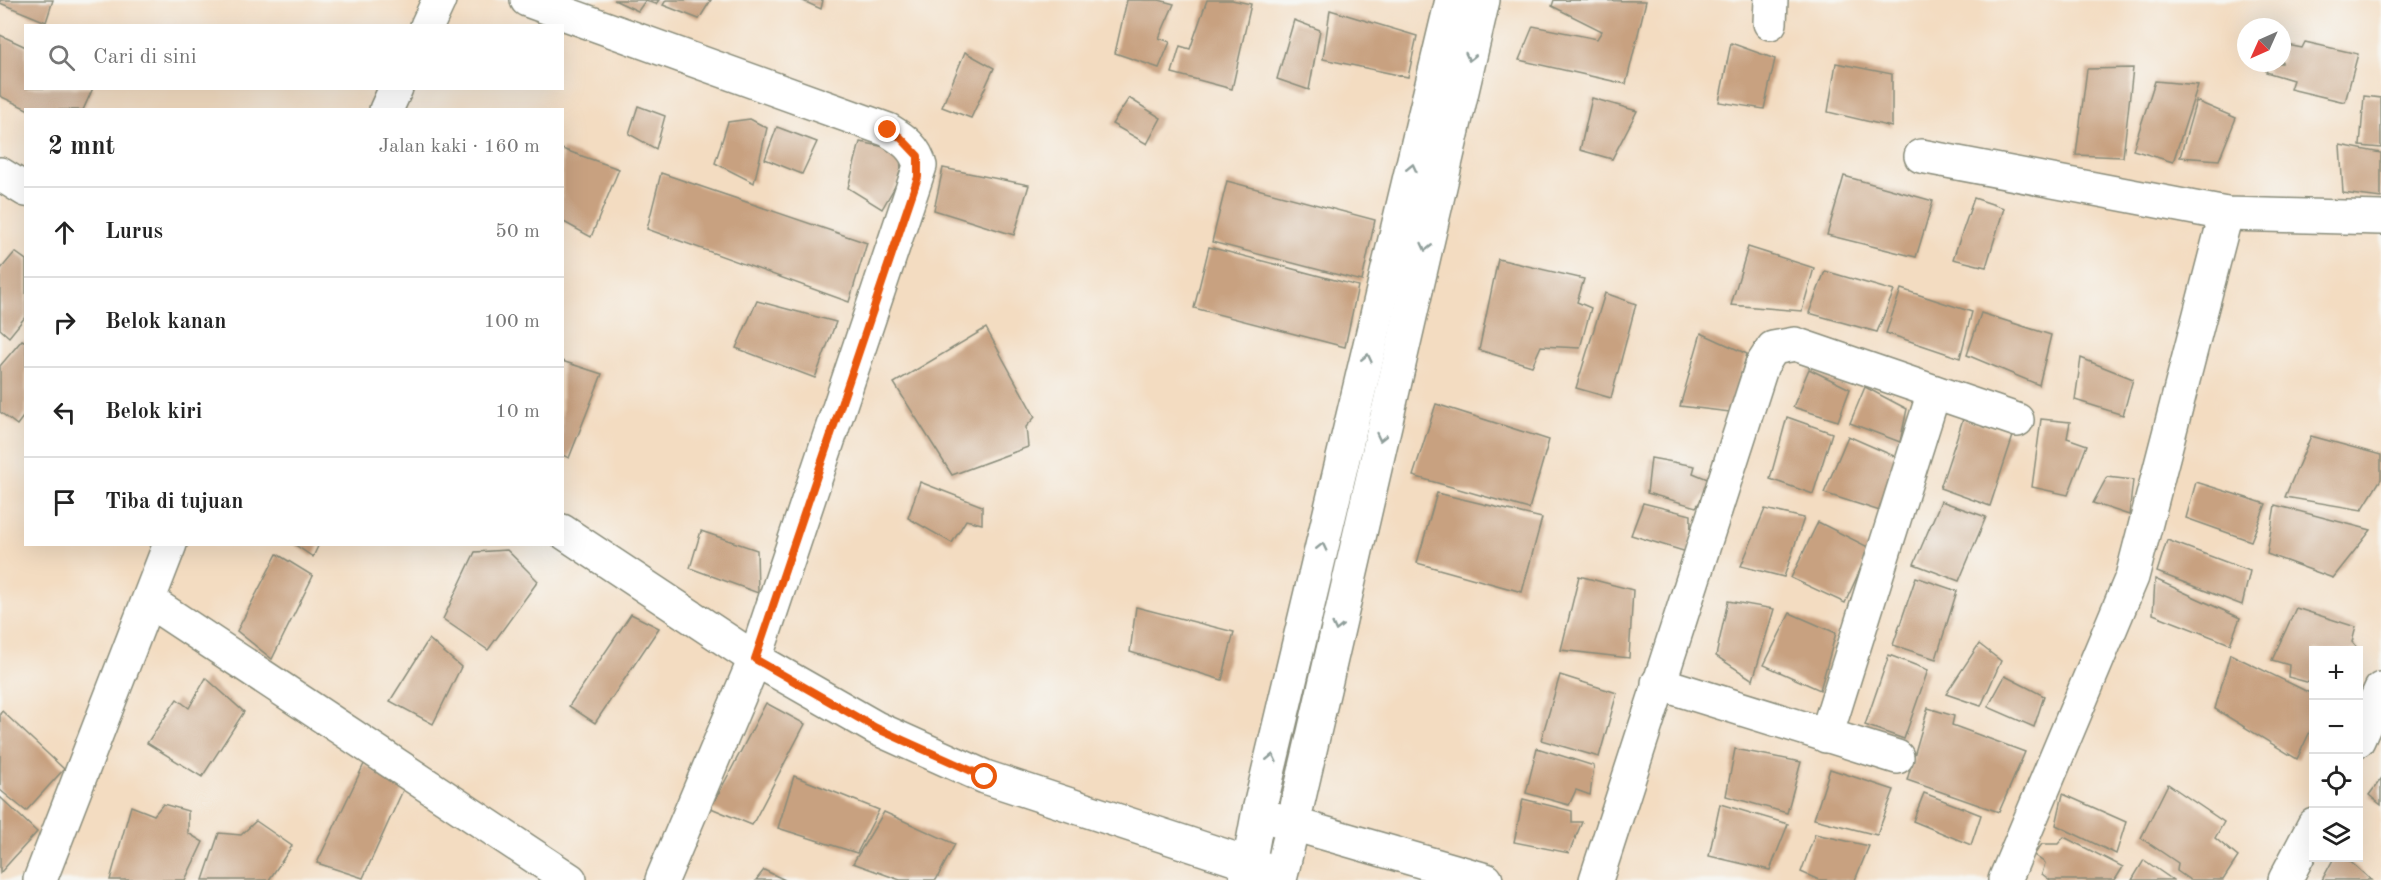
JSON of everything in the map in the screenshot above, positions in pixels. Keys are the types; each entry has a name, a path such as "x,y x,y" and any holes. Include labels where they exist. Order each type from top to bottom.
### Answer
{"street":[{"path":"428,24 439,0"},
{"path":"527,0 888,130 900,137 918,156 918,177 755,659 662,880"},
{"path":"1248,873 1258,814 1452,0"},
{"path":"564,532 755,659 876,728 985,777 1248,873 1281,877 1291,823 1483,0"},
{"path":"387,108 395,90"},
{"path":"1921,156 2226,214 2381,218"},
{"path":"0,174 24,189"},
{"path":"2005,880 2132,577 2226,214"},
{"path":"1596,880 1762,365 1773,348 1795,344 2017,420"},
{"path":"1826,736 1934,392"},
{"path":"48,877 169,546"},
{"path":"149,601 570,880"},
{"path":"1658,683 1898,757"},
{"path":"2363,729 2381,689"},
{"path":"1258,814 1486,880"},
{"path":"2285,880 2309,833"}],"building":[{"path":"0,0 53,0 46,22 0,3"},
{"path":"614,0 659,0 656,4 645,1 638,11"},
{"path":"666,0 711,0 699,19 663,5"},
{"path":"801,0 823,0 821,9"},
{"path":"1127,0 1159,0 1174,4 1159,38 1170,42 1159,68 1115,53"},
{"path":"1207,0 1232,0 1251,4 1232,89 1172,73 1180,46 1190,49"},
{"path":"1554,0 1646,1 1626,84 1519,60 1533,26 1597,39 1602,31 1552,6"},
{"path":"1330,10 1417,36 1408,77 1323,59"},
{"path":"1294,20 1320,30 1309,90 1277,79"},
{"path":"0,35 24,46 24,90 92,90 84,108 25,108 0,96"},
{"path":"2305,42 2358,54 2345,102 2290,89 2293,80 2266,72 2291,72 2291,46 2302,48"},
{"path":"1731,43 1775,59 1764,109 1719,102"},
{"path":"965,52 994,68 971,118 942,107"},
{"path":"1836,63 1892,74 1892,127 1828,112"},
{"path":"2133,68 2123,157 2076,155 2087,69"},
{"path":"2155,81 2198,85 2173,162 2133,150"},
{"path":"2364,96 2381,98 2381,148 2360,146"},
{"path":"1129,98 1161,118 1147,144 1112,124"},
{"path":"1592,98 1637,111 1612,159 1580,150"},
{"path":"2196,101 2236,118 2219,160 2180,157"},
{"path":"638,106 665,116 656,149 629,134"},
{"path":"750,119 767,128 754,183 715,163 728,122"},
{"path":"777,127 817,142 802,174 765,159"},
{"path":"860,142 900,150 901,176 882,209 848,188"},
{"path":"2340,145 2381,153 2381,198 2343,193"},
{"path":"564,150 619,169 591,237 564,222"},
{"path":"943,168 1029,185 1014,235 934,210"},
{"path":"661,173 867,243 849,302 647,229"},
{"path":"1844,176 1933,201 1916,257 1827,235"},
{"path":"1227,181 1375,220 1362,281 1212,242"},
{"path":"1974,198 2004,208 1986,267 1953,259"},
{"path":"1209,247 1358,286 1345,347 1194,308"},
{"path":"1748,247 1814,268 1802,311 1731,305"},
{"path":"15,252 24,259 24,318 9,337 0,329 0,270"},
{"path":"1498,259 1584,279 1577,302 1591,308 1580,348 1541,346 1532,366 1479,350"},
{"path":"1825,271 1894,291 1877,332 1809,313"},
{"path":"1901,289 1972,312 1960,358 1886,333"},
{"path":"1605,293 1636,304 1611,398 1576,388"},
{"path":"757,301 836,322 815,378 736,348"},
{"path":"1981,313 2051,335 2039,385 1967,355"},
{"path":"986,328 1035,417 1026,427 1028,447 952,475 894,383"},
{"path":"1701,333 1747,354 1730,412 1680,406"},
{"path":"22,340 24,341 24,416 17,425 0,412 0,366"},
{"path":"2081,358 2133,379 2123,415 2075,400"},
{"path":"564,362 602,374 569,458 564,456"},
{"path":"1809,369 1850,389 1838,421 1793,407"},
{"path":"1865,387 1907,409 1900,442 1850,423"},
{"path":"1436,404 1549,440 1529,509 1413,476"},
{"path":"1787,417 1832,433 1813,494 1770,479"},
{"path":"1963,419 2013,436 1990,506 1940,488"},
{"path":"2041,419 2070,422 2067,438 2087,445 2068,495 2032,487"},
{"path":"1848,436 1896,457 1880,511 1824,493"},
{"path":"2311,436 2381,455 2381,479 2362,510 2285,497"},
{"path":"1651,458 1695,466 1693,473 1715,482 1696,507 1647,493"},
{"path":"2107,477 2133,480 2129,515 2093,503"},
{"path":"920,482 982,506 982,524 966,520 952,543 908,518"},
{"path":"2196,482 2266,504 2251,541 2186,518"},
{"path":"1437,493 1542,518 1522,592 1417,563"},
{"path":"1941,501 1986,517 1959,581 1914,564"},
{"path":"1643,503 1691,515 1690,553 1631,535"},
{"path":"2275,505 2371,530 2333,578 2267,554"},
{"path":"1765,509 1804,518 1784,577 1741,566"},
{"path":"1818,522 1870,548 1845,603 1791,578"},
{"path":"701,531 757,550 758,593 690,568"},
{"path":"2167,540 2250,571 2242,605 2157,572"},
{"path":"297,546 318,546 313,557"},
{"path":"507,550 538,581 488,650 443,619 475,552"},
{"path":"277,554 313,576 272,659 237,631"},
{"path":"1579,576 1633,590 1629,658 1561,650"},
{"path":"1916,577 1957,591 1936,659 1893,645"},
{"path":"2155,579 2240,618 2230,644 2153,614"},
{"path":"1728,601 1774,609 1753,680 1716,656"},
{"path":"1136,607 1234,632 1222,680 1130,652"},
{"path":"2296,608 2356,627 2352,642 2356,646 2309,646 2309,683 2288,677 2289,665 2272,660"},
{"path":"1790,613 1836,633 1820,690 1764,665"},
{"path":"631,614 659,628 595,723 569,706"},
{"path":"429,639 461,667 433,724 390,701"},
{"path":"1979,644 2001,661 1981,706 1946,694"},
{"path":"2230,654 2309,693 2309,734 2297,759 2215,709"},
{"path":"1889,655 1928,670 1904,739 1865,725"},
{"path":"1560,675 1617,693 1599,757 1541,740"},
{"path":"2005,676 2044,696 2034,727 1988,707"},
{"path":"206,678 244,712 202,777 147,743 177,699 189,708"},
{"path":"766,703 805,724 752,825 711,808"},
{"path":"1928,708 1954,716 1952,725 2025,752 1999,812 1907,780"},
{"path":"2,711 64,769 26,811 0,790 0,714"},
{"path":"1537,748 1594,766 1590,795 1576,790 1569,805 1526,793"},
{"path":"1735,749 1801,762 1787,813 1726,796"},
{"path":"364,764 403,790 363,878 317,863"},
{"path":"1830,769 1894,790 1877,835 1814,819"},
{"path":"794,776 879,810 857,853 778,828"},
{"path":"2381,779 2381,805 2369,795"},
{"path":"2168,784 2224,822 2215,838 2238,857 2223,880 2190,880 2177,871 2178,863 2141,838"},
{"path":"1924,793 1981,815 1971,845 1913,821"},
{"path":"2063,794 2126,822 2116,854 2056,825"},
{"path":"0,797 37,832 0,873"},
{"path":"1523,799 1572,811 1572,822 1582,822 1569,853 1514,842"},
{"path":"163,804 188,811 188,833 203,842 185,880 110,880 131,806 154,815"},
{"path":"1720,804 1788,824 1770,870 1709,856"},
{"path":"884,812 955,844 936,880 900,880 853,863"},
{"path":"256,821 292,846 269,880 203,880 219,833 241,835"},
{"path":"1815,834 1869,846 1855,880 1819,880 1801,872"},
{"path":"2064,837 2123,867 2115,880 2050,880 2042,874 2045,863 2034,855 2042,844 2058,844"},
{"path":"2144,860 2173,880 2132,880"},
{"path":"2332,862 2351,862 2371,880 2322,880"},
{"path":"764,870 785,880 756,880"}],"route":[{"path":"888,130 900,137 918,156 920,166 918,177 755,659 876,728 985,777"}]}
